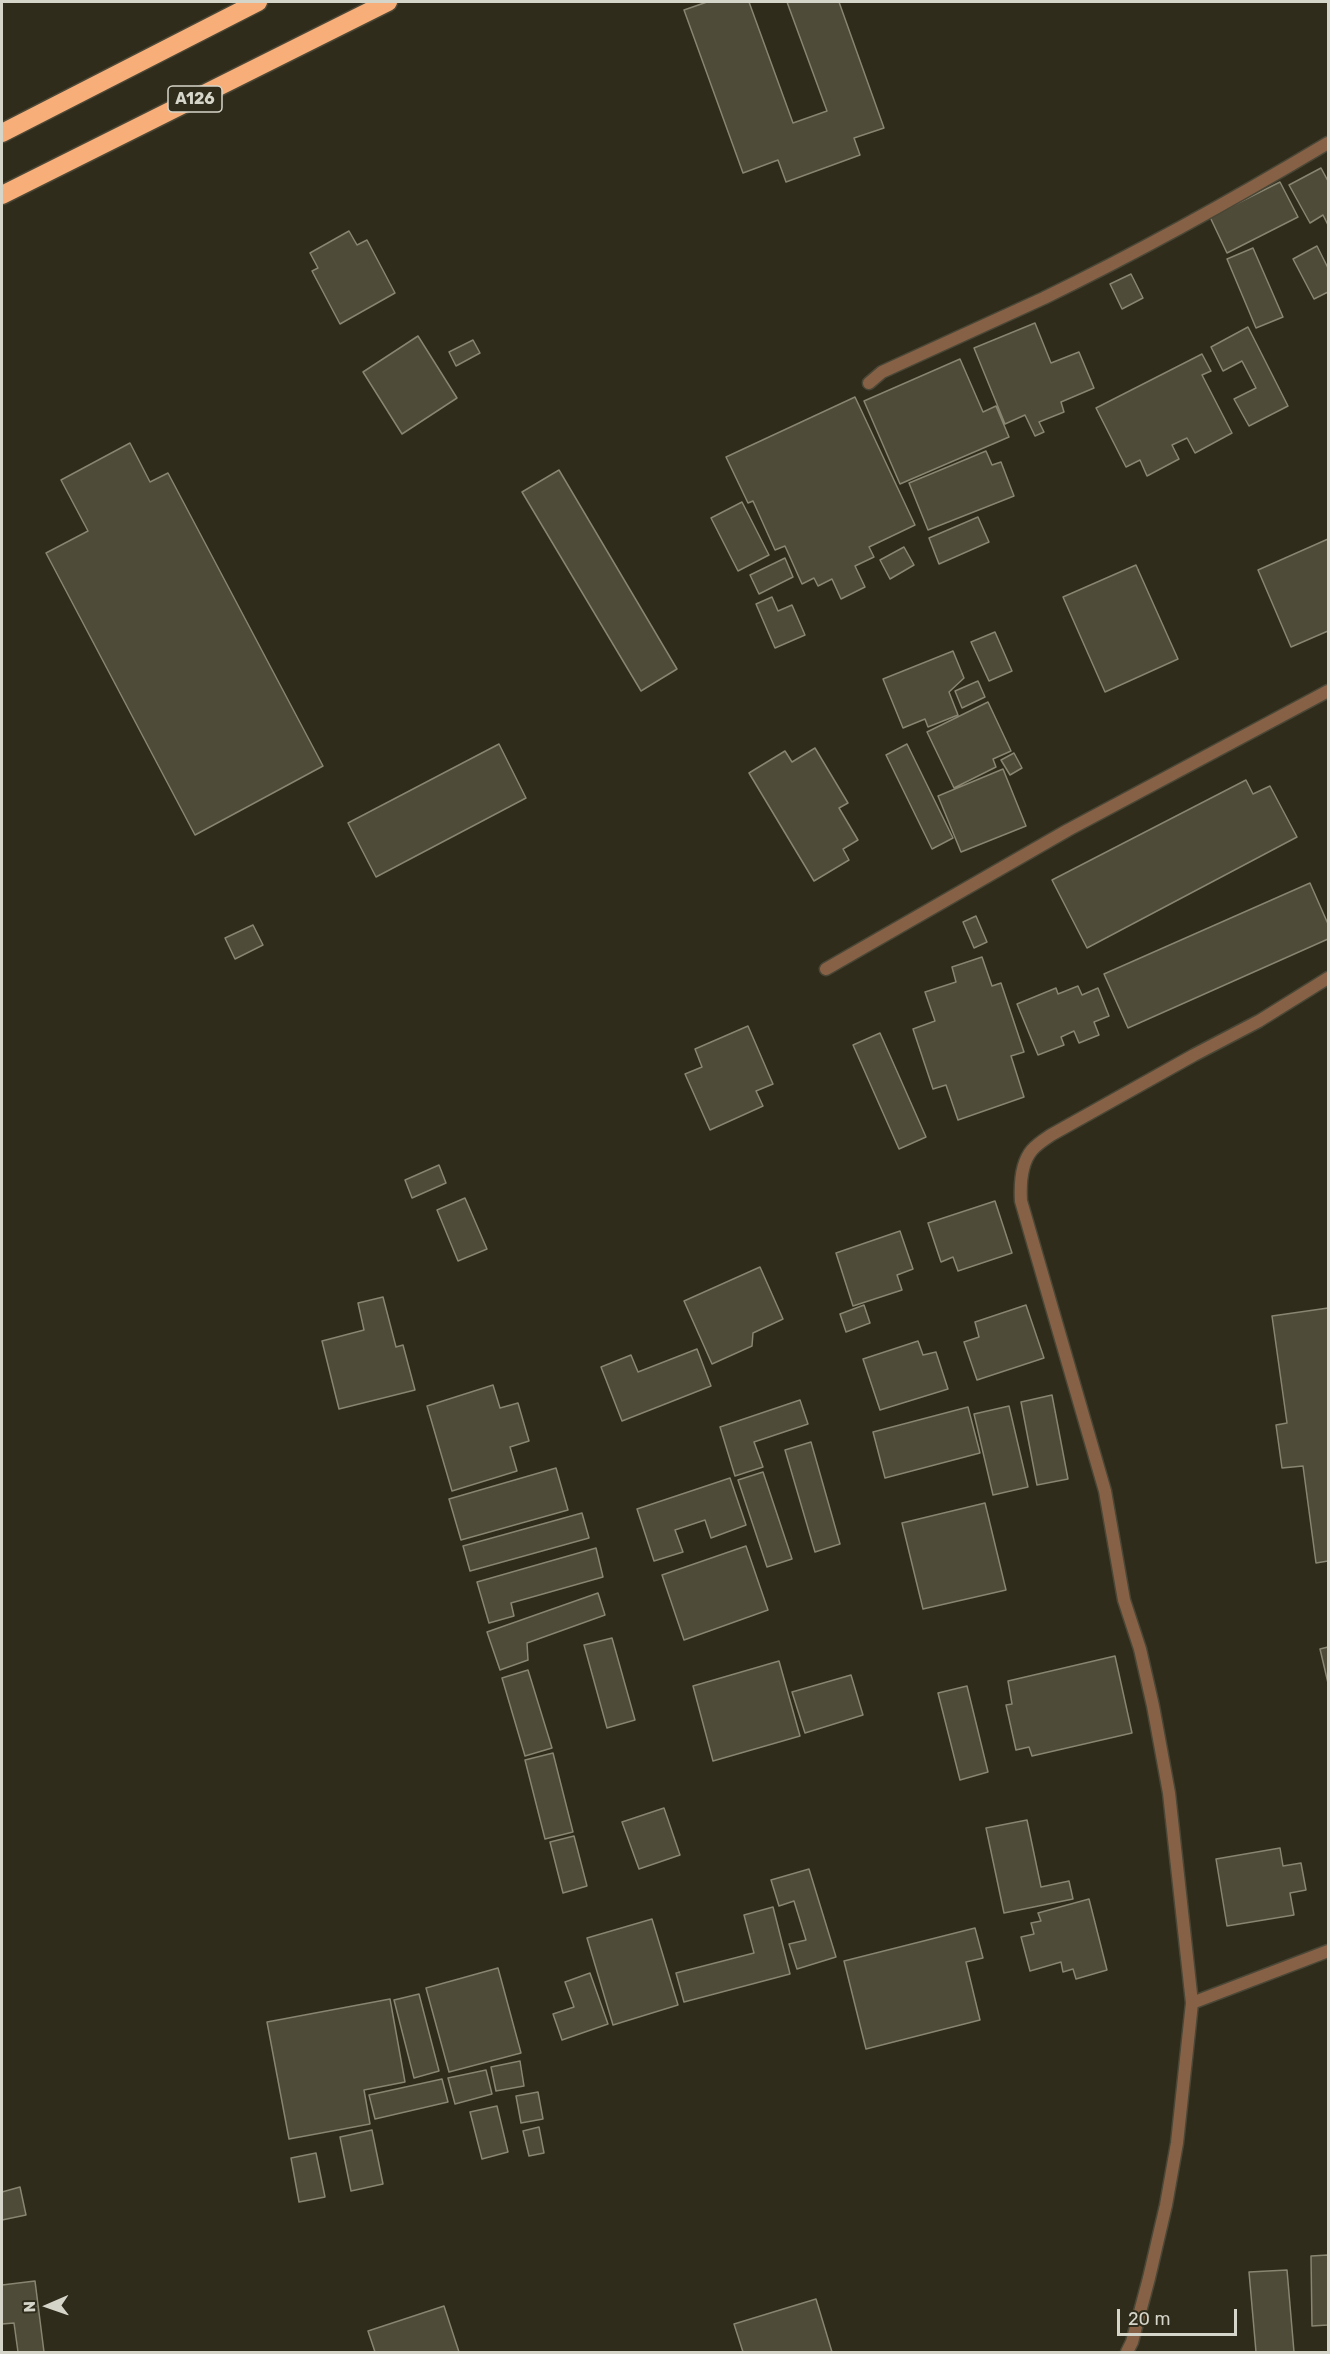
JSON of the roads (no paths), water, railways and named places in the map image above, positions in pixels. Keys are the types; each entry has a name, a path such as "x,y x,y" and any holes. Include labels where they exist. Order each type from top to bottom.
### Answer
{"highway":[{"path":"2,133 258,2"},
{"name":"A126","path":"2,195 388,2"}],"street":[{"path":"870,383 882,372 1044,298 1140,249 1241,195 1329,143"},
{"path":"826,969 1068,830 1329,691"},
{"path":"1127,2352 1132,2342 1166,2205 1177,2143 1192,2003 1169,1793 1153,1706 1140,1649 1124,1600 1105,1491 1021,1201 1020,1184 1023,1168 1032,1150 1051,1135 1259,1021 1329,978"},
{"path":"1192,2003 1329,1951"}]}
